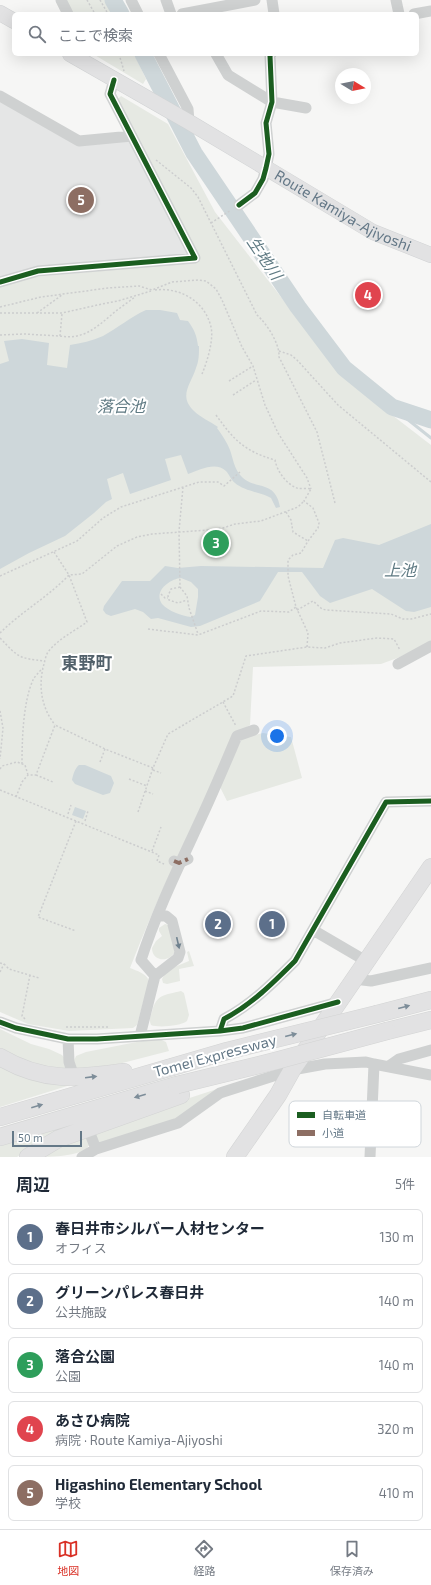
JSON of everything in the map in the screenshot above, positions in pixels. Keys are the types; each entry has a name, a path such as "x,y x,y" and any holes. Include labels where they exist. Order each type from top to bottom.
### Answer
{"highway":[{"path":"235,1157 278,1094 292,1070 431,867"},
{"name":"Tomei Expressway","path":"0,1117 227,1051 431,1000"},
{"name":"Tomei Expressway","path":"0,1137 179,1090 275,1061 431,1020"},
{"path":"0,1057 34,1072 66,1077 84,1078 138,1069 172,1067"},
{"path":"28,1157 58,1139 179,1090"}],"main road":[{"path":"0,13 12,20"},
{"name":"Route Kamiya-Ajiyoshi","path":"76,56 122,79 175,115 372,232 431,255"}],"street":[{"path":"61,0 67,12"},
{"path":"131,0 137,12"},
{"path":"166,0 170,12"},
{"path":"190,12 255,0"},
{"path":"272,0 274,12"},
{"path":"396,0 399,12"},
{"path":"419,13 431,12"},
{"path":"160,56 188,110 189,122"},
{"path":"217,56 228,75 272,102 306,108"},
{"path":"240,205 255,193 263,179 269,154 266,122 272,102 270,56"},
{"path":"0,282 38,271 195,258 110,94 122,79"},
{"path":"0,96 79,141 132,136"},
{"path":"398,664 431,646"},
{"path":"155,976 141,960 176,865 204,813 237,736 254,730"},
{"path":"220,1031 224,1020 241,1010 277,980 295,961 386,802 431,801"},
{"path":"176,865 188,859"},
{"path":"140,1036 155,976 178,958 180,952 172,921 166,916 158,916"},
{"path":"313,930 366,962"},
{"path":"354,979 371,981 431,968"},
{"path":"0,1022 16,1028 68,1039 97,1039 220,1031 243,1028 338,1002"},
{"path":"68,1039 72,1071"},
{"path":"389,1066 399,1059 431,1050"},
{"path":"82,1157 96,1149 178,1123 220,1093 292,1070 325,1064 366,1062 431,1076"},
{"path":"372,1101 374,1064"},
{"path":"89,1132 96,1149"},
{"path":"370,1147 370,1157"}],"path":[{"path":"87,0 94,12"},
{"path":"100,0 107,12"},
{"path":"119,56 122,79"},
{"path":"152,156 190,188 198,197 257,315 266,323 279,352 279,357 317,432 335,503"},
{"path":"211,223 240,205"},
{"path":"0,313 62,313 137,296 172,282 198,280 206,281 216,289 242,347 253,366 265,404 278,433 307,478 311,489"},
{"path":"0,307 41,297 129,286 139,286 152,290 165,289 184,294 196,301 207,315 211,328 210,348 202,374"},
{"path":"36,313 63,294"},
{"path":"0,335 24,334 74,337 89,333 99,327 137,296"},
{"path":"60,336 62,313"},
{"path":"279,352 291,355 297,360 338,405 431,482"},
{"path":"229,381 253,366"},
{"path":"233,395 257,380"},
{"path":"216,415 240,444 256,453 275,460 277,468 284,478 297,488 311,489"},
{"path":"0,576 77,541 103,518 121,507 199,482 212,481 218,482 224,486 240,472"},
{"path":"183,487 179,531 179,579 180,587 187,596 198,635"},
{"path":"0,633 54,590 69,576 82,574 117,546 137,537 152,534 208,530 223,528 235,524 261,521 298,507 304,501 311,489"},
{"path":"304,501 313,508 319,523 318,528 308,540 301,552 293,555 288,560 288,576 297,610 308,633 307,647"},
{"path":"286,512 291,520 293,532 308,540"},
{"path":"54,551 69,576 86,622 59,640 47,653 43,668 41,694 49,717 55,725 105,749 161,773"},
{"path":"168,598 171,589 180,587"},
{"path":"161,594 165,598 168,598 175,603 187,600"},
{"path":"297,610 313,601 322,609 326,610 392,614 403,619 411,619 431,614"},
{"path":"148,629 198,635 261,611 289,612 296,607"},
{"path":"0,638 17,656 45,661"},
{"path":"138,812 153,769 168,734 233,696 246,656 307,647 325,648 340,643 376,638 394,639 400,650"},
{"path":"22,764 22,734 29,690 34,679 43,668"},
{"path":"222,702 241,734"},
{"path":"0,711 3,728 0,759"},
{"path":"36,775 55,725"},
{"path":"100,762 105,749"},
{"path":"0,769 2,766 17,762 25,765 28,775"},
{"path":"16,796 22,782 28,775 36,775 53,782"},
{"path":"129,779 147,786"},
{"path":"0,790 159,855 157,861 176,865"},
{"path":"145,791 153,794"},
{"path":"68,814 71,805"},
{"path":"85,821 88,811"},
{"path":"76,821 38,917 76,931"},
{"path":"152,852 161,827"},
{"path":"0,963 4,964 9,969 39,978"},
{"path":"0,972 4,964"},
{"path":"28,1021 22,1016 30,976"},
{"path":"62,1027 108,1027"}],"shaded area":[{"path":"65,0 107,0 114,12 71,12"},
{"path":"96,56 135,56 146,79 143,84"},
{"path":"121,96 168,124 215,212 323,351 346,377 370,398 431,445 431,641 400,657 381,664 253,667 250,725 236,734 167,879 130,968 144,974 149,981 137,1025 133,1028 69,1031 28,1024 0,1012 0,287 34,277 199,262 117,100"},
{"path":"0,101 78,146 129,141 189,254 0,278"},
{"path":"263,733 291,737 302,778 227,801 220,787 242,738"},
{"path":"165,924 169,925 175,951 169,958 162,959 155,956 152,948 156,941 162,936 159,928"},
{"path":"189,951 194,966 179,969 180,981 167,984 163,983 162,979 167,970 189,961 187,952"},
{"path":"181,991 184,993 189,1015 187,1021 169,1026 151,1025 151,1015 159,998"},
{"path":"0,1029 31,1044 49,1049 62,1055 66,1060 69,1071 33,1065 0,1050"},
{"path":"157,1038 166,1042 169,1051 103,1068 76,1071 73,1063 76,1056 86,1052"},
{"path":"0,1062 80,1082 0,1107"},
{"path":"217,1089 180,1118 105,1143 99,1142 92,1130"},
{"path":"82,1120 32,1147 17,1157 0,1157 0,1144"},
{"path":"87,1132 90,1141 84,1150 68,1155 35,1157"}],"water":[{"name":"落合池","path":"146,310 160,310 177,313 180,320 188,321 194,330 199,346 197,365 186,395 189,406 200,416 218,427 217,428 229,447 234,463 241,476 252,483 274,492 280,507 276,508 271,498 246,489 235,483 222,468 212,466 188,474 181,455 165,459 171,480 130,494 123,473 107,479 112,499 106,502 65,536 0,569 0,364 9,361 4,341 22,339 49,343 47,365 67,368 70,345 91,341 103,336"},
{"name":"上池","path":"431,524 431,607 414,612 406,611 372,589 330,603 320,596 302,572 278,572 260,601 200,626 191,627 158,618 151,619 143,612 135,609 111,616 106,614 103,610 104,606 122,581 150,581 165,566 178,568 201,566 323,568 335,540 343,538 379,545","holes":["181,578 191,582 198,589 195,615 191,617 179,614 171,611 162,604 160,595 164,586"]},
{"path":"79,765 85,765 111,776 114,783 110,793 103,795 75,784 72,780 75,770"},
{"path":"75,807 86,811 83,819 72,815"}],"waterway":[{"name":"生地川","path":"113,0 120,12"},
{"name":"生地川","path":"144,56 194,153 298,307 344,368 392,407 431,420"},
{"path":"392,407 431,438"}],"marked path":[{"path":"174,861 179,863 188,859"}],"cycle path":[{"path":"239,205 255,193 263,179 269,154 266,123 272,102 270,56"},
{"path":"0,282 38,271 195,258 110,94 114,80"},
{"path":"220,1031 224,1019 253,1000 295,961 386,802 431,801"},
{"path":"0,1022 16,1028 68,1039 97,1039 220,1031 243,1028 338,1002"}],"place":[{"name":"Higashino Elementary School","path":"81,200"},
{"name":"あさひ病院","path":"368,295"},
{"name":"落合公園","path":"216,543"},
{"name":"グリーンパレス春日井","path":"218,924"},
{"name":"春日井市シルバー人材センター","path":"272,924"}],"district":[{"name":"東野町","path":"87,663"}]}
